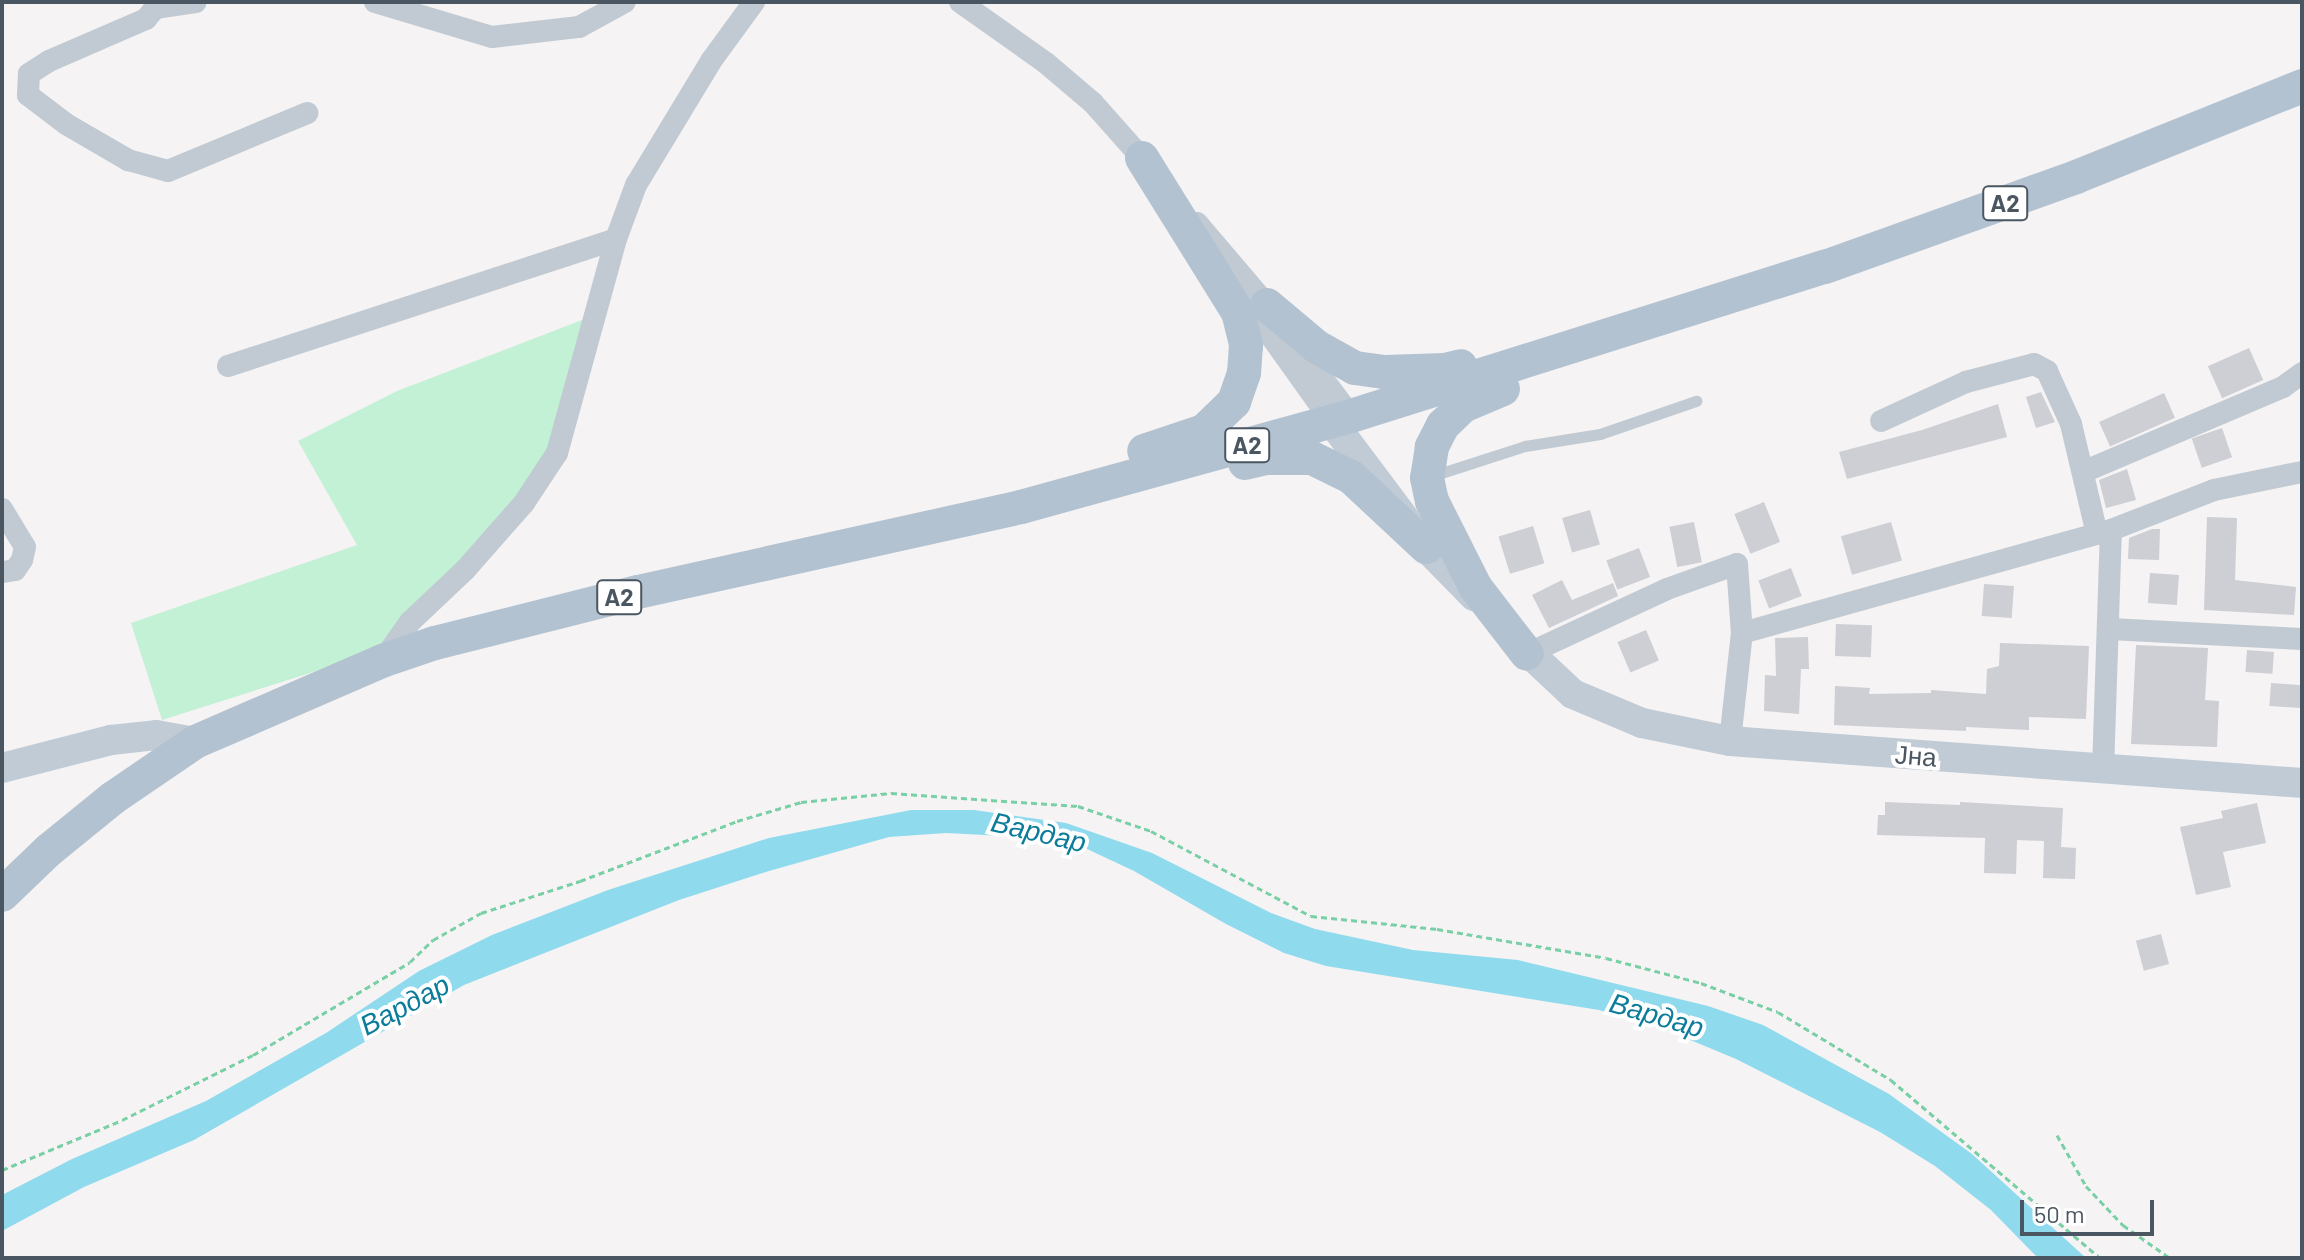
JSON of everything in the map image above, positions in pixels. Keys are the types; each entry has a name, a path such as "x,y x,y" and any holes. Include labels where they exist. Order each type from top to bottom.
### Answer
{"main road":[{"name":"A2","path":"2,895 49,850 113,798 195,742 382,661 435,643 638,592 1021,507 1341,419 1703,307 2076,177 2302,86"},
{"path":"858,545 1204,431 1234,402 1244,373 1246,345 1238,312 1142,158"},
{"path":"1267,305 1317,347 1355,368 1385,372 1445,370 1615,324 1703,307"},
{"path":"1527,654 1476,588 1432,501 1427,478 1432,447 1443,425 1463,406 1623,347 1703,307"},
{"path":"1021,507 1098,497 1266,458 1312,458 1351,477 1426,547"}],"street":[{"path":"196,2 155,5 146,19 49,61 29,74 28,95 66,124 128,160 168,171 307,113"},
{"path":"375,2 492,37 579,27 625,2"},
{"path":"382,661 410,622 465,570 524,503 557,453 616,239 646,165 711,61 754,2"},
{"path":"960,2 1046,63 1093,103 1142,158 1267,305 1426,547 1471,592"},
{"path":"1142,158 1341,419 1437,534 1471,592"},
{"path":"228,366 616,239"},
{"path":"1881,421 1966,382 2034,364 2047,371 2071,424 2083,472 2104,532 2110,629 2103,770"},
{"path":"2083,472 2283,387 2302,373"},
{"path":"1742,633 2104,532 2214,490 2302,472"},
{"path":"2,509 20,533 25,547 22,560 15,570 2,572"},
{"path":"1527,654 1667,589 1737,564 1742,633 1730,741"},
{"name":"Јна","path":"1471,592 1527,654 1573,694 1642,723 1730,741 2302,783"},
{"path":"2110,629 2302,639"},
{"path":"2,768 111,740 156,735 195,742"}],"lane":[{"path":"1427,478 1525,446 1600,434 1696,401"}],"path":[{"path":"2,1170 122,1120 253,1055 410,962 443,933 481,913 580,881 737,821 801,802 891,793 1078,806 1151,831 1311,916 1437,929 1606,958 1701,983 1778,1012 1891,1080 2100,1258"},
{"path":"2057,1135 2086,1186 2123,1225 2170,1258"}],"green space":[{"path":"595,315 567,429 465,570 370,654 162,720 131,623 357,545 298,441 397,391"}],"water":[{"name":"Вардар","path":"911,810 974,810 1066,823 1152,853 1271,913 1315,929 1413,950 1518,960 1708,1006 1763,1025 1889,1094 1972,1154 2086,1258 2038,1258 1991,1210 1935,1166 1880,1132 1736,1059 1664,1029 1599,1010 1326,966 1284,953 1134,871 1087,849 1041,838 946,833 889,837 769,871 679,900 464,985 194,1140 84,1187 2,1231 2,1195 72,1159 206,1101 326,1033 419,971 492,935 608,890 769,838"}],"building":[{"path":"2249,348 2263,380 2222,398 2208,366"},
{"path":"2041,392 2055,422 2036,428 2026,397"},
{"path":"2164,393 2175,418 2110,447 2099,422"},
{"path":"1998,404 2007,437 1847,479 1839,452 1922,430"},
{"path":"2222,428 2232,457 2202,468 2192,438"},
{"path":"2127,469 2136,500 2106,508 2099,480"},
{"path":"1764,502 1780,542 1750,554 1734,514"},
{"path":"1590,510 1600,545 1572,553 1562,518"},
{"path":"2207,517 2237,518 2235,580 2296,587 2294,615 2204,610"},
{"path":"1694,522 1702,562 1677,567 1669,527"},
{"path":"1891,522 1902,560 1852,575 1841,536"},
{"path":"1533,526 1544,563 1510,574 1499,537"},
{"path":"2160,529 2159,560 2128,559 2129,538"},
{"path":"1639,548 1650,577 1617,589 1606,561"},
{"path":"1791,568 1802,596 1769,609 1758,581"},
{"path":"2150,573 2179,575 2177,605 2148,603"},
{"path":"1562,580 1572,600 1613,583 1618,596 1549,628 1532,595"},
{"path":"1984,584 2014,586 2012,618 1982,616"},
{"path":"1836,624 1872,625 1871,657 1835,656"},
{"path":"1646,630 1659,660 1630,672 1617,642"},
{"path":"1808,637 1809,669 1801,669 1799,714 1764,711 1765,675 1776,676 1775,638"},
{"path":"2000,643 2089,646 2086,719 2029,717 2029,730 1966,727 1966,731 1834,725 1835,686 1870,688 1869,694 1931,693 1931,690 1986,694 1987,669 1999,666"},
{"path":"2136,645 2208,648 2205,700 2219,701 2217,747 2131,744"},
{"path":"2247,650 2274,652 2272,674 2245,672"},
{"path":"2271,683 2302,685 2300,708 2269,706"},
{"path":"1885,802 1960,805 1960,802 2063,808 2061,847 2076,848 2075,879 2043,878 2044,841 2017,840 2016,874 1984,873 1985,838 1877,835 1878,815 1885,815"},
{"path":"2257,803 2266,843 2223,852 2231,887 2196,895 2180,827 2223,818 2221,811"},
{"path":"2161,934 2169,964 2144,971 2136,941"}]}
